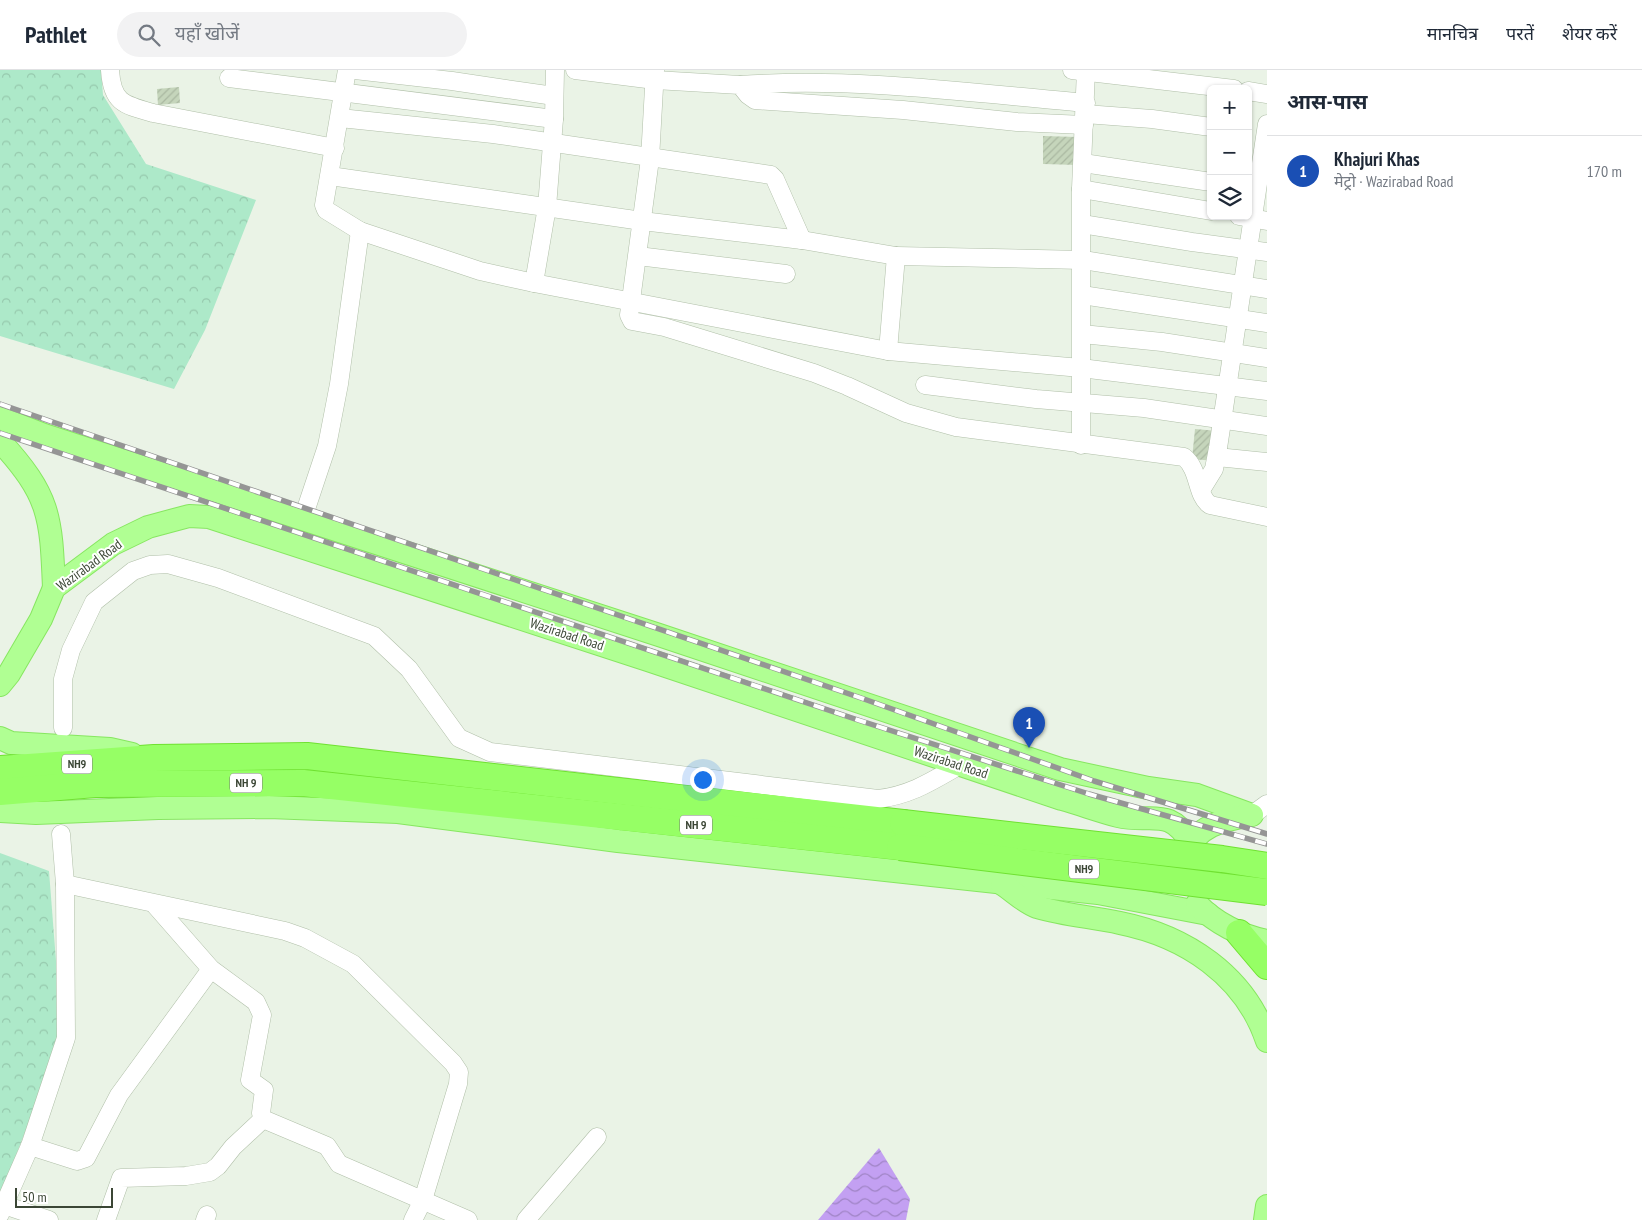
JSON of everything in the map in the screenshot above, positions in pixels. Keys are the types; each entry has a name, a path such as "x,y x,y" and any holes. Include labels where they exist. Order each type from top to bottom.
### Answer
{"highway":[{"name":"NH 9","path":"154,758 307,756 1222,859 1267,866"},
{"name":"NH9","path":"0,770 154,758"},
{"name":"NH 9","path":"0,792 96,784 303,783 900,847"},
{"name":"NH9","path":"900,847 1267,892"},
{"path":"1239,933 1267,966"}],"main road":[{"name":"Wazirabad Road","path":"0,418 44,435 303,518 1060,770 1148,788 1197,795 1262,811"},
{"path":"0,441 23,467 37,487 46,507 52,538 54,588"},
{"name":"Wazirabad Road","path":"0,685 9,674 40,619 54,588 113,544 148,527 189,516 209,517 1120,816 1162,818 1181,826 1190,842"},
{"path":"0,738 11,743 110,749 154,758"},
{"path":"0,811 36,813 158,808 269,807 398,812 618,841 1098,893 1208,914"},
{"path":"1262,811 1218,821 1190,842 1183,868 1189,894 1208,914 1239,933 1267,941"},
{"path":"998,882 1036,906 1122,923 1166,936 1196,951 1224,972 1242,992 1262,1026 1267,1041"},
{"path":"1265,1220 1267,1206"}],"street":[{"path":"110,70 111,88 117,98 126,105 152,113 335,148"},
{"path":"346,70 335,148 324,199 326,210 360,231 480,271 888,351 1081,368 1267,391"},
{"path":"354,70 452,81 554,96"},
{"path":"534,283 547,208 554,119 555,70"},
{"path":"576,70 655,75 740,85 906,78 1085,114 1152,119 1207,126"},
{"path":"1081,445 1083,260 1081,189 1085,114 1081,70 1207,86"},
{"path":"655,75 650,159 629,316 632,321 664,327 814,373 906,413 956,427 1081,445 1184,457 1195,471 1204,502 1267,518"},
{"path":"228,78 343,94 442,104 554,119"},
{"path":"903,110 906,78"},
{"path":"740,85 755,100 903,110 1016,122 1085,114"},
{"path":"1252,92 1267,94"},
{"path":"340,118 493,134 773,176 802,240"},
{"path":"1201,490 1212,473 1217,457 1267,125"},
{"path":"1083,163 1207,181"},
{"path":"330,176 642,221 802,240 896,256 1083,260 1267,289"},
{"path":"1081,189 1207,210"},
{"path":"1082,224 1267,252"},
{"path":"303,518 327,446 339,384 360,231"},
{"path":"638,256 786,274"},
{"path":"888,351 896,256"},
{"path":"1082,295 1237,320 1267,323"},
{"path":"1082,334 1162,342 1267,358"},
{"path":"925,385 1082,403 1144,408 1222,421 1267,426"},
{"path":"1217,457 1267,462"},
{"path":"63,728 63,679 71,650 94,602 133,571 150,565 168,564 218,578 374,636 409,669 459,738 490,752 878,799 900,796 918,789 960,765"},
{"path":"49,1220 2,1209 30,1146 66,1038 65,884 61,834"},
{"path":"65,884 155,905 285,931 325,948 353,964 453,1063 459,1072 458,1084 423,1200 413,1220"},
{"path":"155,905 211,969 256,1002 259,1007 262,1015 250,1080 264,1090 261,1113 263,1120"},
{"path":"30,1146 77,1161 86,1158 119,1094 211,969"},
{"path":"263,1120 327,1146 339,1164 468,1220"},
{"path":"106,1220 121,1178 186,1176 210,1172 218,1166 233,1147 263,1120"},
{"path":"526,1220 597,1137"}],"green space":[{"path":"0,70 101,70 103,95 146,164 256,200 205,330 174,389 0,336"},
{"path":"0,853 49,871 62,1038 0,1196"}],"water":[{"path":"879,1148 910,1199 906,1220 818,1220"}],"building":[{"path":"179,87 180,103 158,105 157,89"},
{"path":"1043,136 1078,137 1077,165 1043,164"},
{"path":"1195,429 1218,431 1215,461 1192,459"}],"railway":[{"path":"0,404 864,699 1094,781 1267,834"},
{"path":"0,433 858,720 1089,794 1267,844"}],"place":[{"name":"Khajuri Khas","path":"1029,748"}]}
